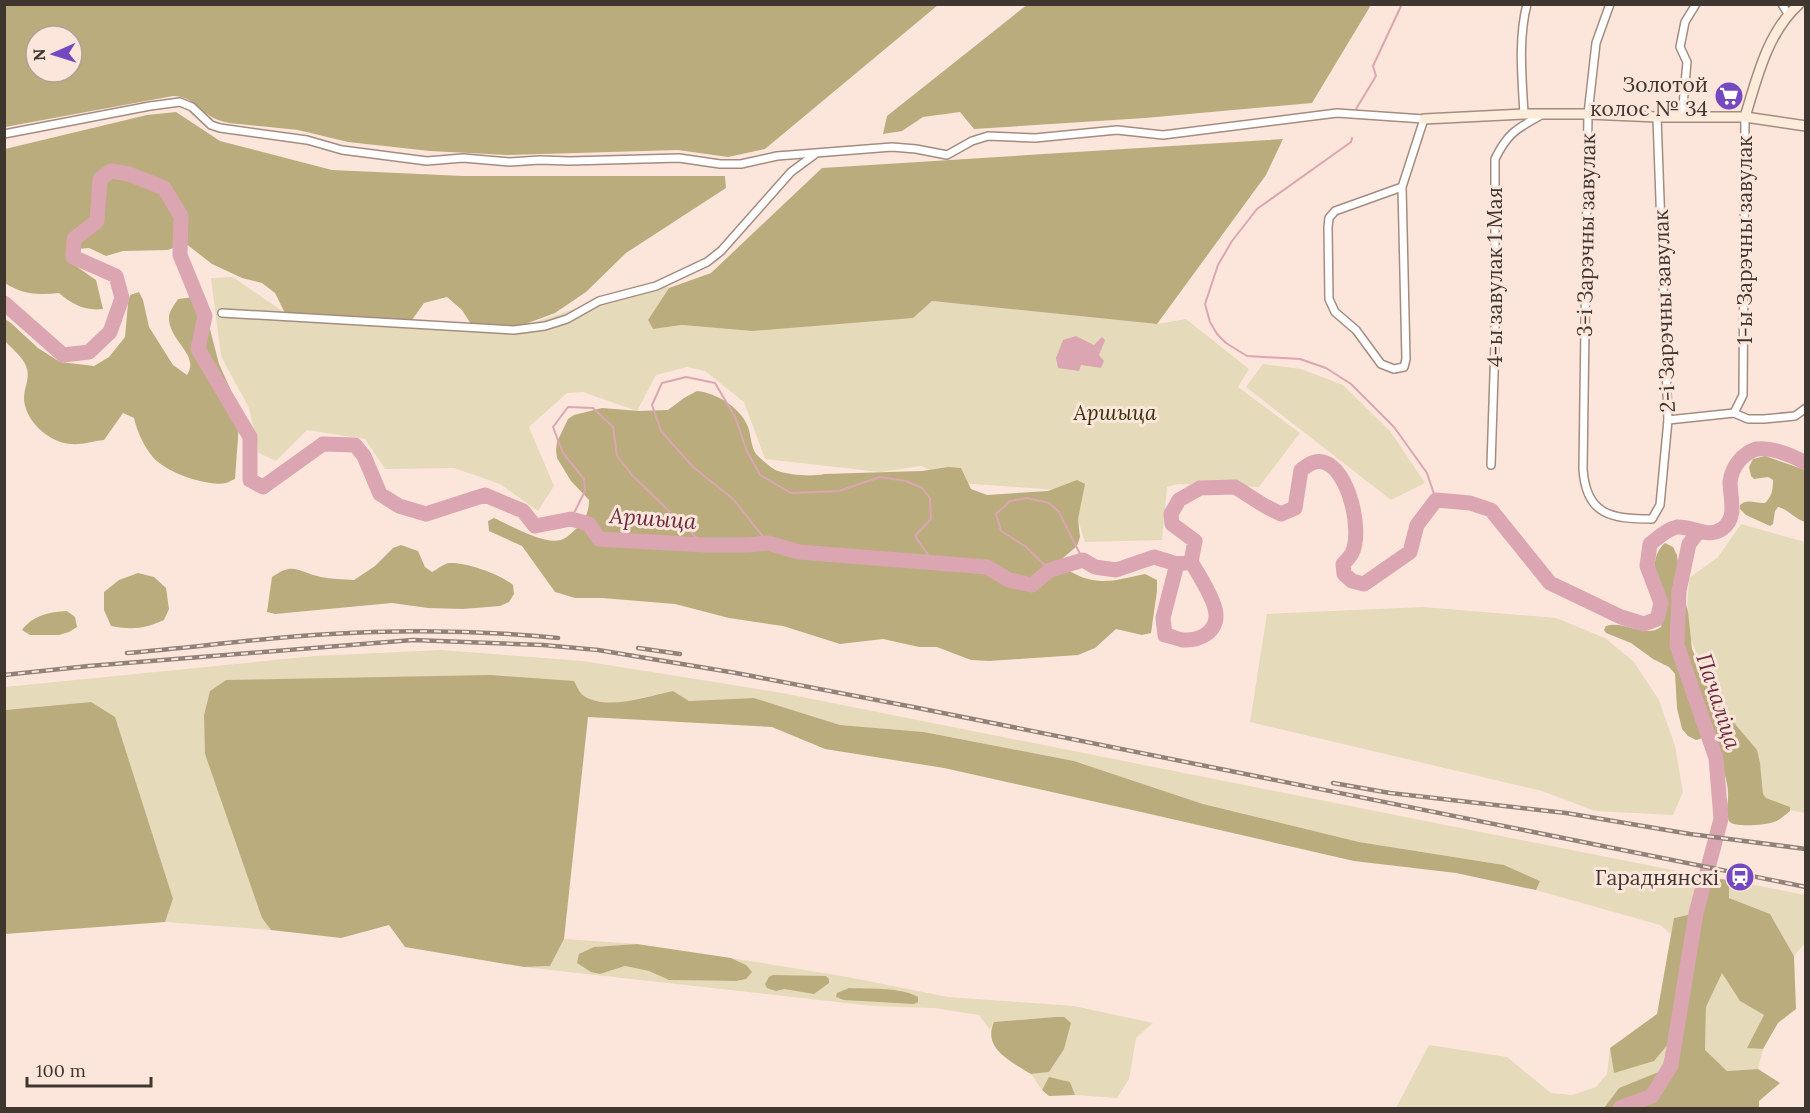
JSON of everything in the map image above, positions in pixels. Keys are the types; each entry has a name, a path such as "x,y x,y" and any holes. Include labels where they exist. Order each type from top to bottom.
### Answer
{"street":[{"path":"1524,114 1521,67 1527,4"},
{"name":"3-і Зарэчны завулак","path":"1610,4 1596,43 1588,114 1584,486 1592,503 1605,513 1630,519 1652,519 1660,505"},
{"path":"1682,116 1687,62 1680,47 1685,21 1696,4"},
{"path":"1782,4 1788,14"},
{"name":"1-ы Зарэчны завулак","path":"1734,413 1743,395 1744,117 1766,50 1788,14 1799,4"},
{"path":"4,134 180,102 192,107 211,125 220,128 307,140 342,150 427,161 463,158 510,162 679,158 720,164 741,164 777,156 892,147 916,148 948,155 972,141 988,136 1035,138 1118,130 1163,135 1337,113 1424,118 1546,113 1744,117 1806,126"},
{"name":"4-ы завулак 1 Мая","path":"1491,465 1496,344 1494,159 1503,142 1516,129 1546,113"},
{"name":"2-і Зарэчны завулак","path":"1657,117 1668,420 1660,505"},
{"path":"1402,187 1335,211 1329,218 1328,226 1329,299 1335,312 1356,330 1381,363 1394,369 1404,367 1406,359 1402,187 1424,118"},
{"path":"222,313 514,330 546,326 567,319 599,301 656,286 707,262 722,251 791,172 815,153"},
{"path":"1668,420 1734,413 1748,419 1764,420 1795,416 1806,408"}],"green space":[{"name":"Аршыца","path":"233,277 285,313 509,331 656,281 669,288 648,320 653,329 682,325 752,331 932,301 1157,324 1186,319 1249,369 1238,387 1300,433 1259,487 1178,484 1167,487 1162,540 1085,542 1069,491 960,483 921,466 880,472 765,459 744,402 705,371 687,367 656,375 637,411 583,392 567,393 529,427 554,486 538,511 500,484 454,468 385,469 365,439 307,430 276,461 259,453 249,408 221,356 211,278"},
{"path":"1263,364 1301,369 1343,385 1390,431 1425,483 1391,500 1246,387"},
{"path":"1741,524 1805,542 1805,813 1761,805 1686,628 1689,578 1718,557"},
{"path":"1423,607 1556,618 1605,638 1634,662 1659,700 1675,746 1683,792 1673,815 1595,811 1542,791 1250,722 1267,614"},
{"path":"441,650 583,661 782,693 1712,878 1701,912 1674,918 1671,934 1660,925 1536,890 1540,881 1504,865 1359,842 1203,804 1074,761 924,732 840,725 754,698 689,701 673,691 614,704 582,696 226,680 210,691 204,715 262,918 271,930 165,922 173,899 91,702 5,710 5,687 315,656"},
{"path":"1729,880 1805,895 1805,943 1794,956 1770,914 1728,898"},
{"path":"564,939 637,944 594,947 591,972 600,974 625,966 649,971 669,980 736,981 746,979 746,965 731,958 842,976 948,997 1074,1006 1153,1023 1136,1038 1129,1079 1117,1098 1075,1095 1070,1082 1049,1078 1042,1090 1031,1074 1049,1072 1064,1017 994,1022 990,1030 979,1015 934,1008 873,1006 524,967 550,966"},
{"path":"1722,972 1740,1001 1764,1015 1748,1048 1763,1049 1758,1069 1727,1071 1705,1051 1706,1007"},
{"path":"1670,1042 1661,1071 1619,1088 1604,1108 1396,1108 1429,1045 1507,1057 1551,1093 1572,1095 1596,1087 1607,1074 1610,1048 1614,1072"}],"shaded area":[{"path":"5,4 938,4 765,149 728,157 678,150 507,155 430,151 348,142 298,130 229,123 212,117 190,100 173,96 5,127"},
{"path":"1028,4 1371,5 1312,103 1145,118 974,129 960,112 923,117 902,131 883,134 887,116"},
{"path":"176,112 220,141 332,170 463,176 725,176 726,188 626,253 586,292 555,313 520,326 471,324 462,310 447,297 424,303 412,320 285,313 275,293 262,283 242,278 212,264 185,243 168,250 123,251 106,256 89,248 77,249 73,264 96,280 103,309 80,306 59,293 31,293 18,290 5,283 5,149 147,115"},
{"path":"1283,139 1266,175 1157,324 932,301 913,318 752,331 682,325 653,329 648,320 669,288 711,273 822,168"},
{"path":"139,292 149,327 173,365 187,375 190,361 173,333 169,316 178,299 195,297 203,302 219,364 238,406 235,479 226,483 208,483 166,468 152,456 146,447 134,418 123,413 104,440 75,444 63,443 46,435 28,414 24,398 28,378 27,370 22,359 5,341 5,319 38,348 60,362 94,366 109,357 125,337 130,295"},
{"path":"1076,336 1094,345 1102,337 1105,340 1099,355 1104,361 1101,368 1081,365 1079,371 1058,368 1056,358 1063,340"},
{"path":"697,391 720,398 734,408 745,420 756,454 778,471 814,475 961,468 971,489 987,495 1048,491 1077,480 1085,484 1078,519 1080,537 1077,546 1063,558 1063,567 1074,574 1094,580 1113,580 1145,574 1157,580 1151,633 1142,635 1116,629 1095,648 1078,655 989,661 971,660 937,647 919,647 883,639 840,644 783,626 729,618 675,604 575,598 555,592 522,546 489,531 488,521 494,518 527,534 554,541 565,538 582,522 589,500 571,481 557,458 557,442 568,419 574,415 602,408 639,411 668,410"},
{"path":"1765,456 1805,470 1805,522 1778,507 1773,524 1770,526 1746,515 1740,509 1740,505 1746,502 1765,503 1771,495 1773,480 1768,477 1754,479 1749,467 1753,459"},
{"path":"1665,543 1673,547 1677,555 1681,586 1688,612 1692,649 1706,681 1719,705 1757,750 1763,794 1766,798 1790,807 1790,811 1774,822 1736,825 1729,821 1728,787 1713,737 1707,733 1696,740 1682,729 1677,708 1675,674 1669,667 1631,643 1606,633 1604,630 1606,626 1613,625 1648,631 1661,627 1664,603 1657,584 1655,568 1658,552"},
{"path":"401,545 418,551 425,567 432,572 449,563 473,567 507,581 513,585 514,594 509,602 500,606 463,609 428,608 392,603 275,614 267,612 272,577 279,572 296,569 321,577 354,580 375,566 393,548"},
{"path":"138,573 154,577 166,588 169,609 164,620 138,628 111,626 104,610 104,592 119,580"},
{"path":"67,611 75,617 77,627 69,632 59,635 30,635 22,630 42,615"},
{"path":"490,675 574,681 584,696 604,702 628,701 673,691 689,701 754,698 840,725 924,732 1074,761 1203,804 1359,842 1504,865 1540,881 1536,890 1456,873 1354,861 944,768 825,749 772,727 588,717 564,939 550,966 524,967 405,947 389,925 341,938 271,930 262,918 205,754 204,715 210,691 226,680"},
{"path":"91,702 115,717 173,899 165,922 5,934 5,710"},
{"path":"1712,878 1729,880 1729,898 1770,914 1794,956 1796,1009 1778,1023 1763,1049 1747,1048 1764,1015 1740,1001 1722,973 1706,1007 1705,1050 1727,1071 1758,1069 1780,1083 1759,1101 1759,1108 1604,1108 1619,1088 1661,1071 1669,1043 1654,1061 1614,1073 1610,1048 1657,1014 1674,918 1701,912"},
{"path":"637,944 731,958 746,965 752,972 746,979 736,981 669,980 649,971 625,966 600,974 591,972 577,963 579,954 594,947"},
{"path":"773,975 826,976 829,983 814,994 784,989 776,991 767,988 765,984"},
{"path":"849,988 903,992 918,997 918,1002 914,1004 844,1000 836,997 837,993"},
{"path":"1064,1017 1071,1023 1064,1049 1049,1072 1031,1074 1001,1054 995,1047 991,1031 994,1022"},
{"path":"1049,1077 1070,1082 1075,1095 1049,1096 1042,1090"}],"waterway":[{"path":"1356,109 1376,76 1373,66 1402,4"},
{"path":"1352,138 1351,142 1257,209 1232,241 1218,265 1205,304 1210,322 1217,334 1226,343 1247,356 1300,359 1326,368 1351,384 1394,427 1427,473 1436,500"},
{"name":"Аршыца","path":"4,303 63,355 89,352 110,332 122,298 116,276 73,257 74,239 97,221 100,179 111,171 129,174 164,188 181,216 180,255 205,316 198,349 250,437 250,480 263,487 323,444 355,445 364,456 380,494 399,506 426,514 485,495 523,511 535,526 571,519 589,524 599,539 704,545 768,543 799,552 987,567 1009,580 1032,585 1050,570 1083,560 1095,567 1116,570 1154,557 1177,564 1191,562 1195,541 1172,524 1171,514 1179,500 1200,488 1235,487 1281,514 1295,508 1301,470 1311,463 1323,462 1332,467 1347,488 1355,517 1355,543 1351,554 1343,564 1344,574 1352,581 1364,584 1410,552 1417,525 1436,500 1470,503 1491,510 1550,583 1621,617 1644,624 1657,619 1661,603 1647,566 1650,544 1677,527 1711,533 1722,529 1732,514 1730,482 1732,473 1741,459 1752,451 1757,449 1776,451 1806,463"},
{"path":"768,543 733,499 693,467 661,431 652,405 662,383 686,377 715,383 735,417 747,451 760,475 791,493 839,491 880,477 906,481 922,488 930,498 931,519 915,536 933,562"},
{"path":"571,519 585,491 584,479 563,453 553,427 568,407 593,408 613,427 617,456 632,475 704,545"},
{"path":"1050,570 1025,546 1001,531 996,514 1010,501 1027,498 1049,503 1059,512 1083,560"},
{"name":"Пачаліца","path":"1620,1108 1652,1096 1671,1065 1696,913 1721,819 1716,758 1677,645 1679,591 1689,544 1699,531"},
{"path":"1177,564 1163,618 1165,635 1189,640 1206,634 1214,626 1216,620 1215,608 1191,562"}],"railway":[{"path":"127,653 343,633 466,632 558,638"},
{"path":"4,675 413,640 543,645 598,650 736,673 913,707 1806,887"},
{"path":"638,648 680,654"},
{"path":"1333,783 1390,793 1566,813 1690,834 1806,849"}],"place":[{"name":"Золотой колос № 34","path":"1729,96"},
{"name":"Гараднянскі","path":"1740,877"}]}
